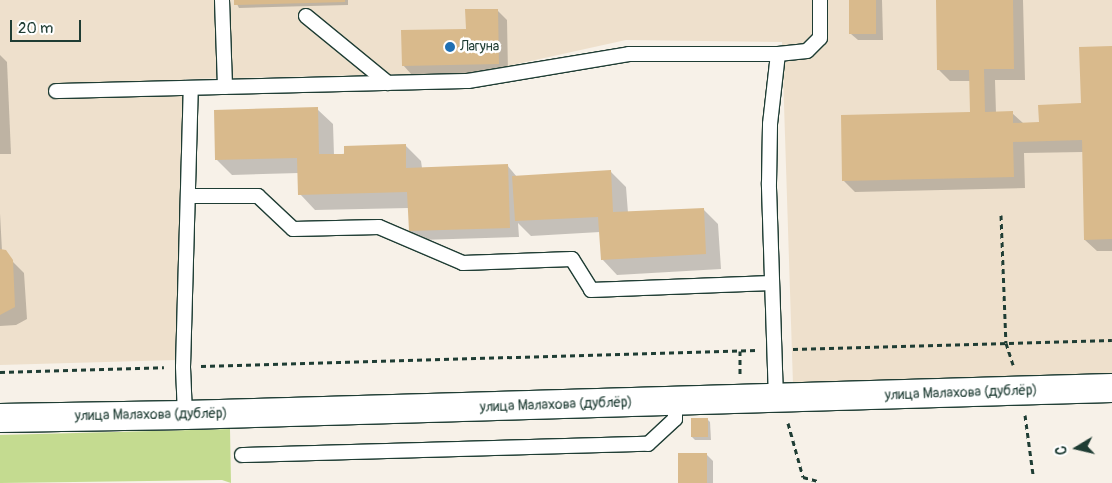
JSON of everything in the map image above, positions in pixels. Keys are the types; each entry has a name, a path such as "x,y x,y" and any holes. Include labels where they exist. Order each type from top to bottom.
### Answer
{"street":[{"name":"улица Малахова (дублёр)","path":"0,418 675,402 1112,388"}],"lane":[{"path":"222,0 224,87"},
{"path":"56,92 468,81 629,54 778,54 807,51 820,38 820,0"},
{"path":"306,16 388,84"},
{"path":"778,54 770,124 769,183 774,350 778,399"},
{"path":"185,415 183,367 191,88"},
{"path":"189,196 258,196 293,228 380,227 463,263 572,259 591,290 772,283"},
{"path":"242,456 648,444 675,418 675,402"}],"path":[{"path":"1002,215 1006,343 1021,391 1033,474"},
{"path":"0,372 1112,340"},
{"path":"740,351 741,383"},
{"path":"778,399 803,477 818,481"}],"shaded area":[{"path":"0,0 1112,0 1112,378 793,385 782,42 626,40 476,73 185,79 177,360 0,365"}],"green space":[{"path":"230,429 231,483 222,480 0,483 0,435"}],"building":[{"path":"234,0 345,0 345,2 234,5"},
{"path":"849,0 876,0 876,34 849,34"},
{"path":"936,0 1013,0 1014,69 984,69 985,112 1013,111 1013,123 1039,122 1038,105 1081,103 1079,47 1112,46 1112,239 1084,240 1082,140 1013,142 1014,177 842,181 841,115 970,112 969,70 937,70"},
{"name":"Лагуна","path":"465,9 498,9 499,64 402,66 401,30 466,29"},
{"path":"318,107 319,154 344,154 344,146 406,144 406,168 508,164 510,228 409,231 407,192 298,195 297,158 215,160 214,110"},
{"path":"611,170 613,212 704,208 706,254 601,260 598,217 515,221 512,176"},
{"path":"0,249 6,250 13,260 15,307 0,315"},
{"path":"691,418 708,418 708,437 691,437"},
{"path":"678,453 707,453 707,483 678,483"}],"place":[{"name":"Лагуна","path":"450,47"}]}
